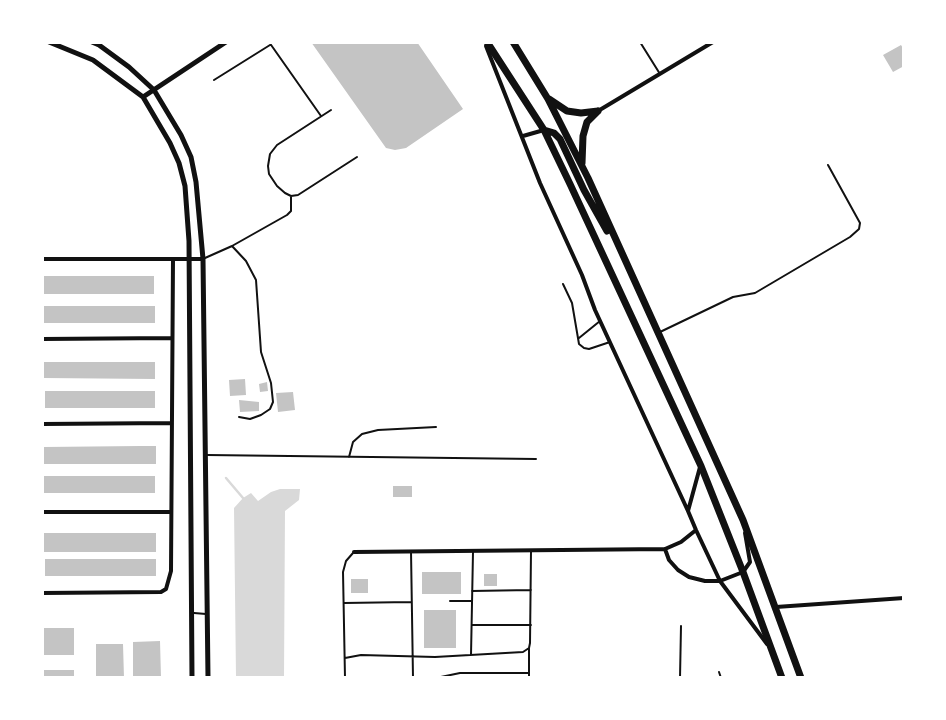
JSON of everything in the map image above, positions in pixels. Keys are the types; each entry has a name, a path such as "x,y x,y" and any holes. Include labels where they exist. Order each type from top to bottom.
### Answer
{"highway":[{"path":"486,42 544,130 701,466 782,678"},
{"path":"513,42 548,99 582,165 742,520 801,678"},
{"path":"548,99 567,111 581,113 598,110"},
{"path":"582,165 583,136 587,122 598,110"},
{"path":"544,130 554,133 560,139 584,190 627,265"}],"street":[{"path":"49,42 93,60 143,97 180,163 184,186 189,259 192,678"},
{"path":"92,42 129,67 154,90 181,135 191,157 196,182 202,259 208,678"},
{"path":"143,97 226,42"},
{"path":"486,42 540,183 582,275 600,321 696,530 720,581 772,652"},
{"path":"598,110 713,42"},
{"path":"523,136 544,130"},
{"path":"42,259 202,259"},
{"path":"42,593 161,592 166,589 171,571 173,259"},
{"path":"42,339 172,338"},
{"path":"42,424 172,423"},
{"path":"688,511 701,466"},
{"path":"42,512 171,512"},
{"path":"665,549 669,560 678,570 689,577 705,581 720,581 743,572 750,562 742,520"},
{"path":"354,552 665,549 681,542 696,530"},
{"path":"776,607 904,598"}],"lane":[{"path":"640,42 660,74"},
{"path":"214,80 270,44 322,116"},
{"path":"202,259 232,246 287,215 292,204 291,196 277,186 269,174 270,154 277,145 331,110"},
{"path":"291,196 304,193 357,157"},
{"path":"657,333 733,297 755,293 835,246 859,229 860,223 828,165"},
{"path":"232,246 246,261 256,280 260,352 271,384 273,402 270,409 261,415 250,419 239,418"},
{"path":"563,284 572,303 579,344 589,349 610,342"},
{"path":"579,338 600,321"},
{"path":"349,457 353,442 362,434 378,430 436,427"},
{"path":"205,455 536,459"},
{"path":"471,655 473,550"},
{"path":"529,678 531,550"},
{"path":"411,551 413,678"},
{"path":"345,678 344,572 346,560 354,552"},
{"path":"472,591 531,590"},
{"path":"450,601 472,601"},
{"path":"344,603 411,602"},
{"path":"191,613 207,614"},
{"path":"472,625 531,625"},
{"path":"680,626 680,678"},
{"path":"345,658 361,655 471,655 523,652 529,648"},
{"path":"719,672 721,678"},
{"path":"436,678 460,674 529,673"}],"shaded area":[{"path":"280,489 300,489 299,500 285,511 284,677 236,677 234,508 243,498 251,493 258,501 271,492"}],"building":[{"path":"311,42 417,42 463,109 406,148 395,150 386,148"},
{"path":"901,45 904,50 904,66 893,72 883,55"},
{"path":"44,276 154,276 154,294 44,294"},
{"path":"44,306 155,306 155,323 44,323"},
{"path":"44,362 155,362 155,379 44,378"},
{"path":"245,379 246,395 230,396 229,380"},
{"path":"267,382 268,391 260,392 259,384"},
{"path":"45,391 155,391 155,408 45,408"},
{"path":"293,392 295,410 278,412 276,393"},
{"path":"239,400 259,402 259,411 240,412"},
{"path":"156,446 156,464 44,464 44,447"},
{"path":"44,476 155,476 155,493 44,493"},
{"path":"393,486 412,486 412,497 393,497"},
{"path":"42,533 156,533 156,552 42,552"},
{"path":"45,559 156,559 156,576 45,576"},
{"path":"422,572 461,572 461,594 422,594"},
{"path":"484,574 497,574 497,586 484,586"},
{"path":"351,579 368,579 368,593 351,593"},
{"path":"424,610 456,610 456,648 424,648"},
{"path":"42,628 74,628 74,655 42,655"},
{"path":"160,641 161,678 133,678 133,642"},
{"path":"96,644 123,644 124,678 96,678"},
{"path":"42,670 74,670 74,678 42,678"}],"waterway":[{"path":"226,478 243,498"}]}
